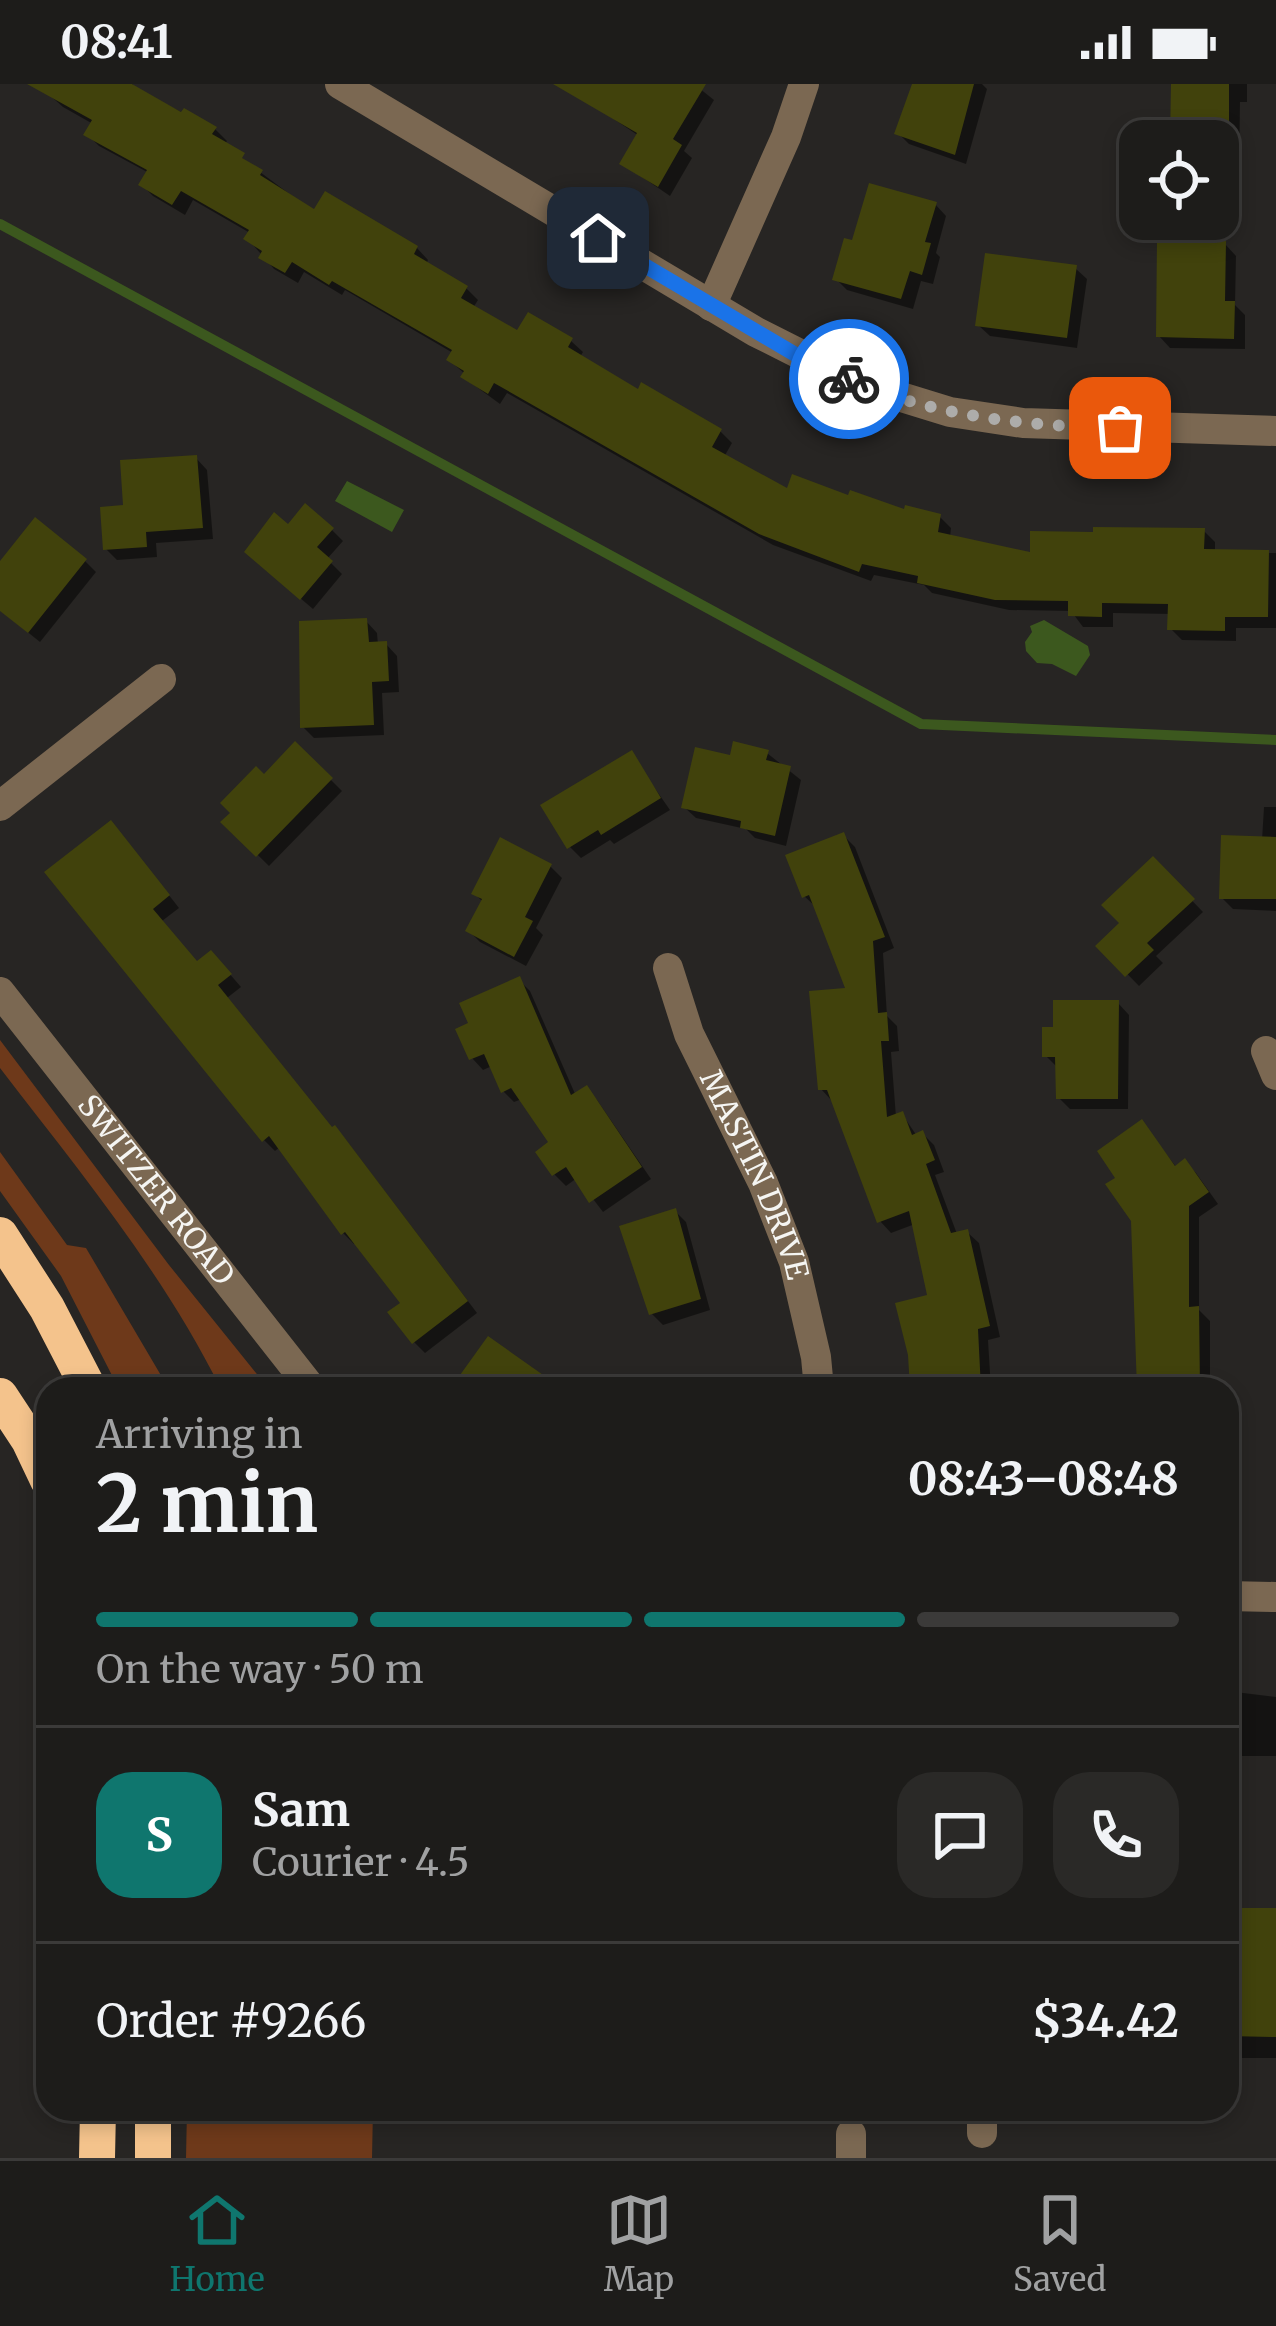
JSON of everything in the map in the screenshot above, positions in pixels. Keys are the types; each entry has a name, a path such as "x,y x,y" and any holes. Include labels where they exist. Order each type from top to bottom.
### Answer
{"highway":[{"path":"0,1235 47,1308 83,1377"},
{"path":"0,1396 36,1455"},
{"path":"98,2121 98,2158"},
{"path":"153,2121 153,2158"}],"street":[{"path":"340,84 711,306 860,383 950,412 1087,427 1276,430"},
{"path":"711,306 786,137 804,84"},
{"path":"0,806 161,679"},
{"name":"MASTIN DRIVE","path":"668,968 689,1034 764,1183 794,1262 818,1377"},
{"name":"SWITZER ROAD","path":"0,992 303,1377"},
{"path":"1239,1597 1276,1597"}],"shaded area":[{"path":"347,481 404,510 392,532 335,501"},
{"path":"1044,620 1088,646 1090,655 1076,676 1052,664 1037,663 1026,651 1030,626"},
{"path":"0,1040 259,1377 215,1377 146,1263 0,1068"},
{"path":"0,1152 67,1245 86,1248 162,1377 113,1377 61,1276 0,1191"},
{"path":"187,2121 373,2121 372,2158 186,2158"}],"building":[{"path":"27,84 132,84 181,112 184,108 217,127 212,134 245,153 242,158 263,170 260,175 314,209 325,191 418,246 414,254 468,286 461,298 517,330 528,312 573,338 568,347 638,389 641,382 722,429 712,447 787,488 792,474 848,495 850,490 904,509 905,505 941,514 938,532 1030,552 1030,531 1205,528 1204,549 1269,550 1268,617 1225,617 1225,631 1167,630 1168,604 1102,603 1102,617 1068,616 1068,601 995,600 917,583 918,576 862,564 859,572 759,534 494,383 488,394 460,377 464,371 446,360 452,350 332,281 329,285 292,262 285,273 258,258 262,251 243,239 249,230 181,191 172,205 138,185 147,170 83,135 92,120"},
{"path":"553,84 706,84 673,139 682,145 658,187 619,164 637,133"},
{"path":"912,84 974,84 955,155 894,134"},
{"path":"1171,84 1229,84 1229,120 1170,120"},
{"path":"869,183 937,202 925,242 931,243 922,275 910,271 901,299 832,280 844,238 852,240"},
{"path":"1157,240 1226,241 1225,301 1235,301 1234,339 1156,337"},
{"path":"985,253 1077,265 1067,338 975,326"},
{"path":"197,455 203,528 146,532 147,547 103,550 100,507 123,505 120,460"},
{"path":"305,503 334,528 317,547 333,561 300,600 244,552 274,512 288,524"},
{"path":"35,517 87,559 28,633 0,611 0,561"},
{"path":"367,618 369,642 387,641 389,681 372,682 374,725 300,728 299,621"},
{"path":"295,741 333,778 256,857 220,822 230,813 220,803 256,766 264,774"},
{"path":"733,741 769,750 766,760 791,766 775,836 740,828 741,821 681,808 695,747 730,755"},
{"path":"632,750 661,798 601,835 598,830 567,849 540,805"},
{"path":"111,820 170,895 153,909 197,961 211,950 232,974 218,985 335,1125 468,1301 412,1344 387,1312 400,1303 345,1232 341,1235 269,1136 262,1142 44,872"},
{"path":"844,832 885,937 873,941 878,1013 887,1012 889,1041 881,1041 887,1117 903,1111 912,1135 923,1130 935,1160 926,1164 951,1233 968,1229 990,1326 978,1329 980,1377 909,1377 895,1303 927,1295 909,1211 877,1223 827,1090 818,1090 809,991 845,988 809,895 802,898 785,855"},
{"path":"1221,835 1276,837 1276,899 1219,899"},
{"path":"500,837 552,864 525,917 533,921 514,957 465,931 482,899 471,894"},
{"path":"1153,856 1195,899 1147,943 1154,950 1125,977 1095,946 1119,923 1101,905"},
{"path":"520,976 571,1095 587,1085 642,1167 589,1203 566,1167 552,1176 535,1152 548,1142 511,1088 501,1093 484,1054 469,1060 455,1029 468,1023 459,1003"},
{"path":"1053,1000 1119,1000 1118,1099 1056,1099 1055,1057 1042,1057 1042,1027 1053,1027"},
{"path":"1142,1119 1175,1166 1185,1158 1209,1192 1189,1206 1189,1307 1199,1306 1200,1377 1137,1377 1131,1221 1105,1184 1115,1178 1097,1151"},
{"path":"676,1208 701,1299 649,1315 619,1226"},
{"path":"488,1336 546,1377 459,1377"},
{"path":"1239,1908 1276,1908 1276,2037 1239,2036"}],"waterway":[{"path":"0,224 921,724 1276,740"}],"way so far":[{"path":"849,379 950,412 1023,423 1120,428"}],"route":[{"path":"598,238 798,356 849,379"}]}
